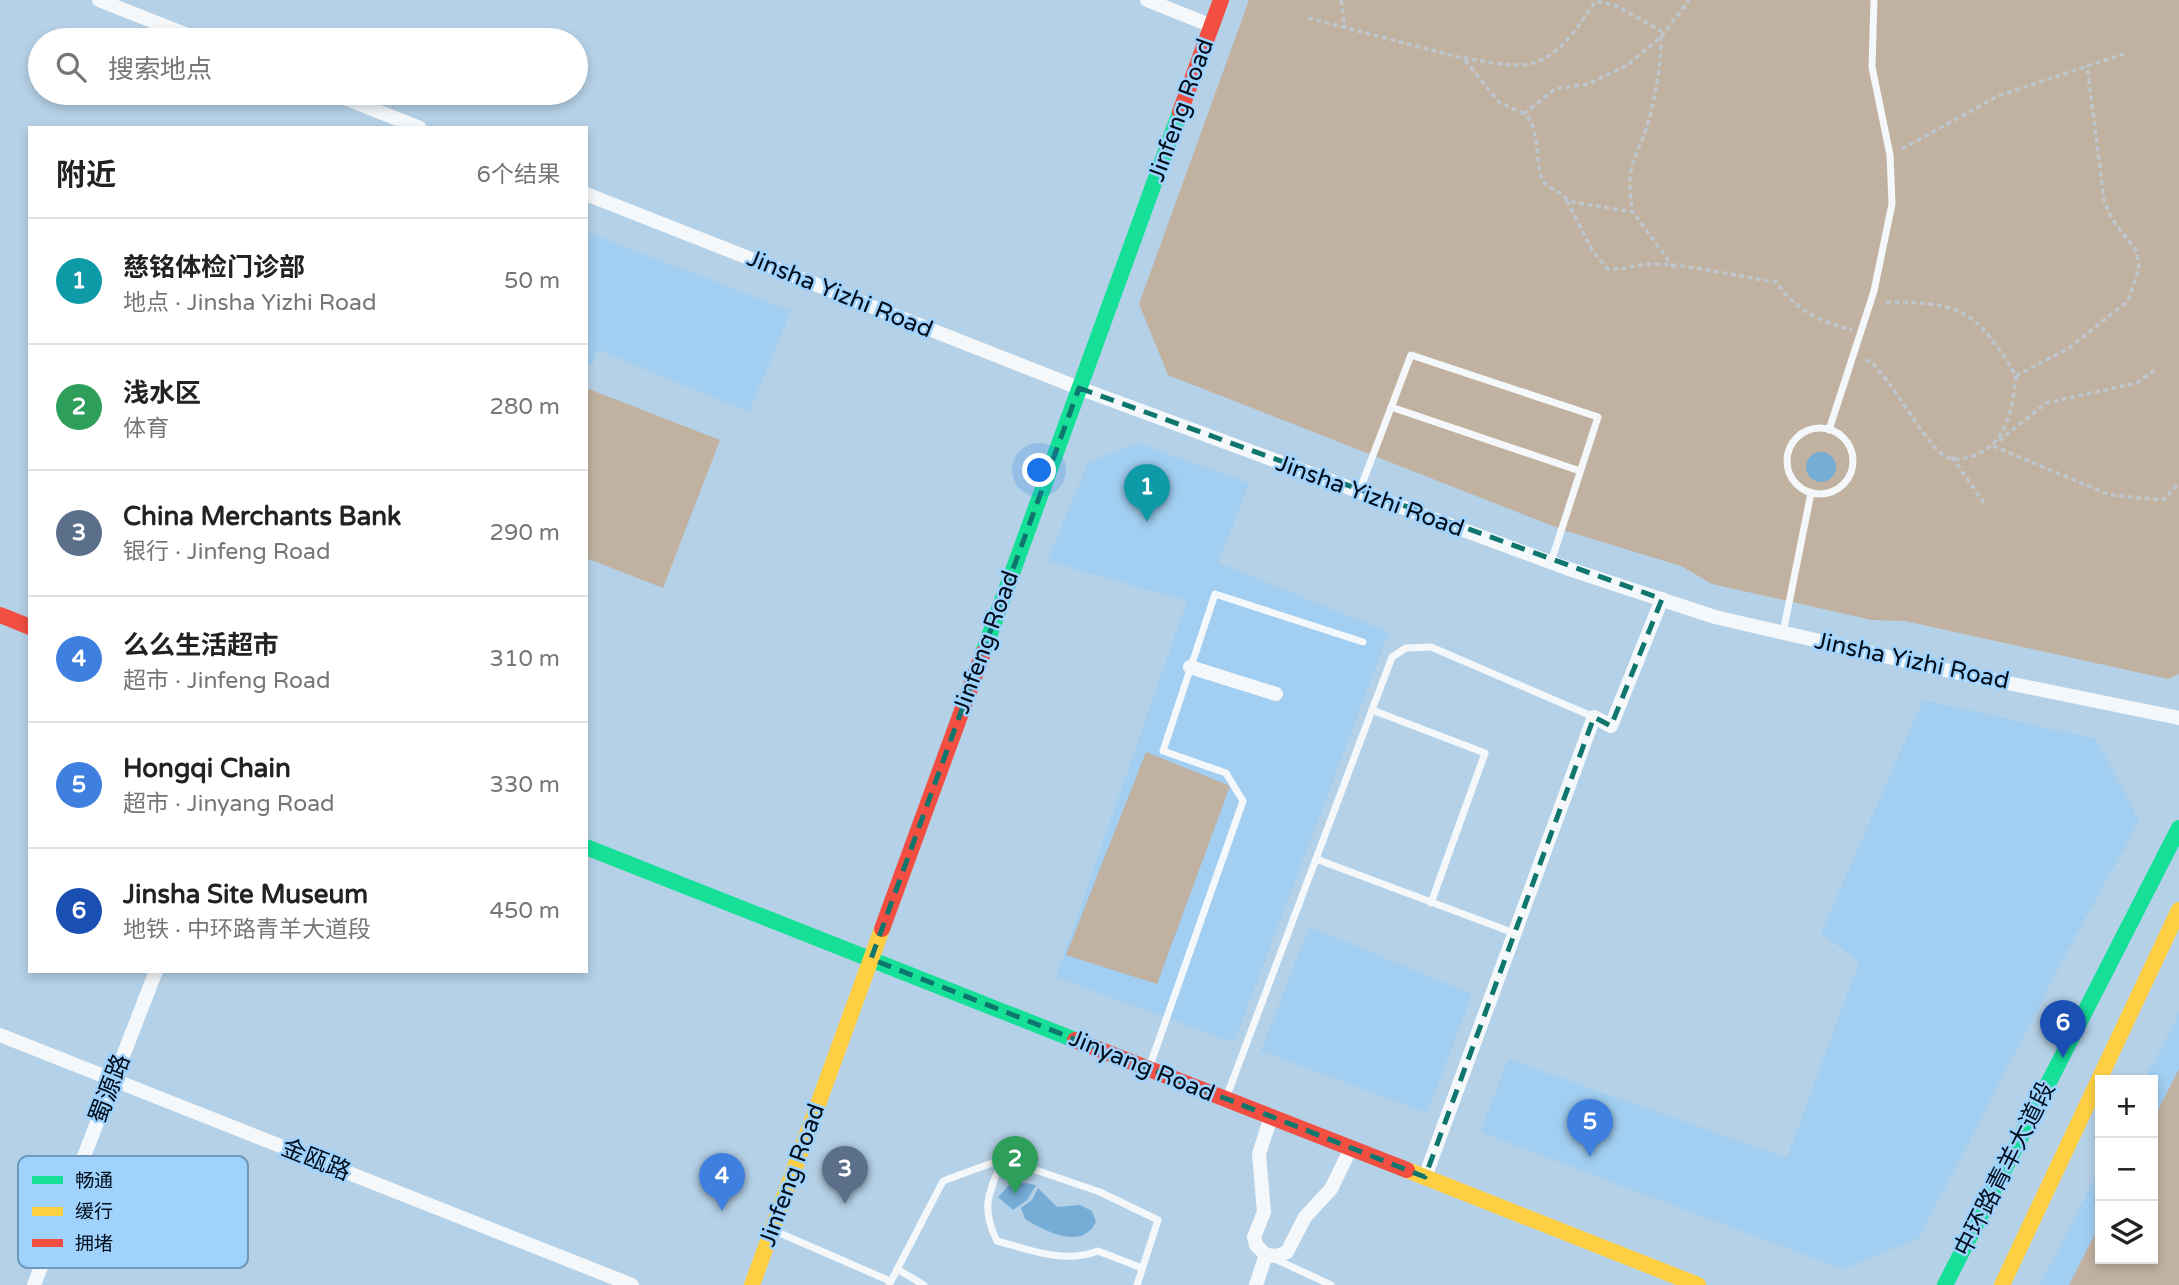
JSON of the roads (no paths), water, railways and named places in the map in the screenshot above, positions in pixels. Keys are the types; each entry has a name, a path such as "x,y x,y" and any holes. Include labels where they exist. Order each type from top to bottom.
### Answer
{"street":[{"path":"99,0 170,28"},
{"path":"1147,0 1212,26"},
{"name":"Jinfeng Road","path":"752,1285 1221,0"},
{"path":"362,105 415,126"},
{"name":"Jinsha Yizhi Road","path":"588,195 1079,388 1551,562 1715,617 2179,718"},
{"path":"1425,1177 1594,717 1611,726 1662,599"},
{"path":"0,615 28,626"},
{"path":"1191,667 1276,694"},
{"name":"中环路青羊大道段","path":"1945,1285 2179,828"},
{"name":"Jinyang Road","path":"588,848 1698,1285"},
{"name":"中环路青羊大道段","path":"2001,1285 2179,911"},
{"name":"蜀源路","path":"84,1156 155,973"},
{"name":"金瓯路","path":"0,1035 632,1285"},
{"path":"1271,1117 1259,1154 1264,1212 1254,1237 1256,1245 1266,1255 1276,1256 1287,1252 1305,1217 1331,1189 1351,1149"},
{"path":"1256,1285 1266,1255"},
{"name":"蜀源路","path":"34,1285 41,1268"}],"lane":[{"path":"1829,430 1871,302 1892,204 1891,155 1872,67 1874,0"},
{"path":"1359,492 1411,355 1598,417 1551,562"},
{"path":"1391,407 1580,471"},
{"path":"1829,430 1846,441 1853,460 1852,470 1841,487 1822,494 1811,493 1793,480 1787,458 1797,438 1806,431 1829,430"},
{"path":"1783,633 1811,493"},
{"path":"1148,1068 1243,801 1226,773 1163,751 1215,594 1363,642"},
{"path":"1226,1099 1392,657 1406,648 1431,647 1594,717"},
{"path":"1372,710 1485,753 1431,903"},
{"path":"1316,859 1514,933"},
{"path":"772,1230 890,1283 943,1181 1003,1159 1100,1192 1158,1220 1137,1285"},
{"path":"1003,1159 990,1191 986,1218 997,1241 1056,1256 1082,1257 1098,1251 1142,1268"},
{"path":"1266,1255 1331,1285"},
{"path":"897,1269 924,1285"}],"place":[{"name":"慈铭体检门诊部","path":"1147,522"},
{"name":"Jinsha Site Museum","path":"2063,1058"},
{"name":"Hongqi Chain","path":"1590,1157"},
{"name":"浅水区","path":"1015,1194"},
{"name":"China Merchants Bank","path":"845,1204"},
{"name":"么么生活超市","path":"722,1211"}]}
